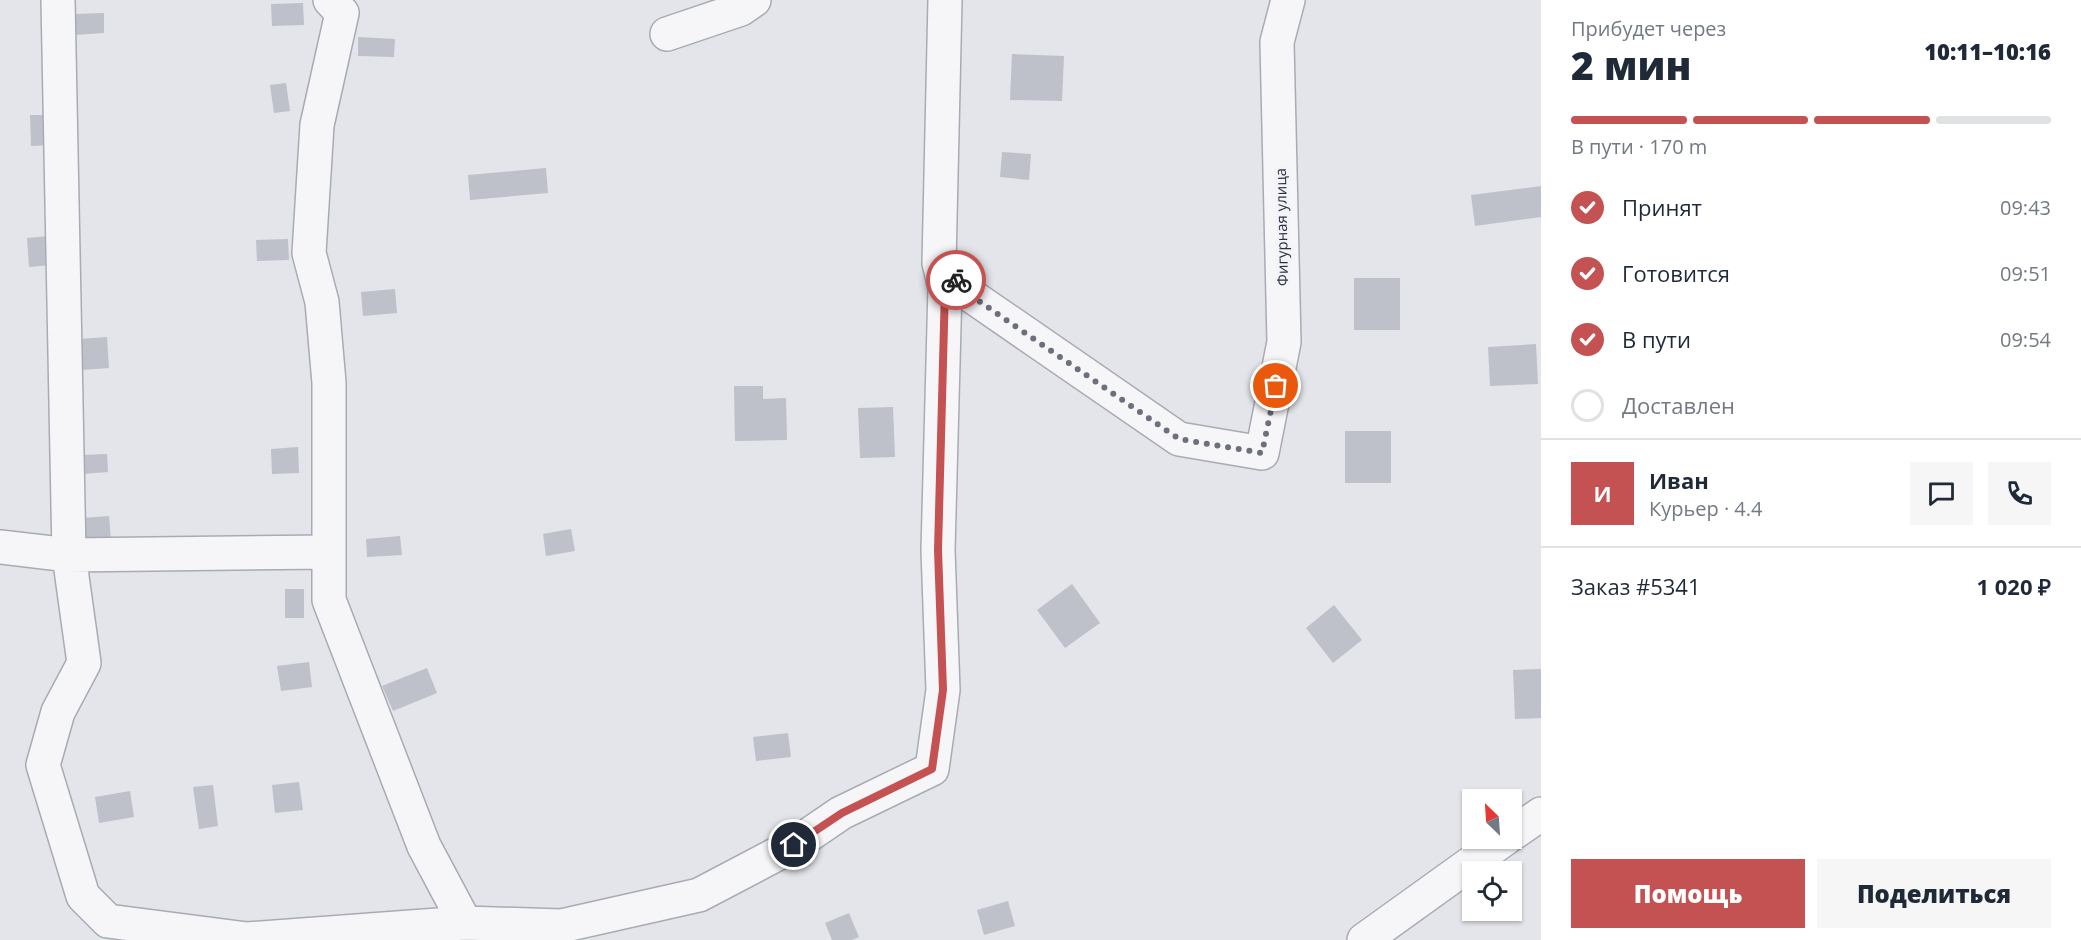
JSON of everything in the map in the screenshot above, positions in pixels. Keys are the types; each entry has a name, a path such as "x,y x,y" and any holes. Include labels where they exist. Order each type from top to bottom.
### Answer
{"street":[{"path":"58,0 69,555 84,663 58,712 43,765 83,896 108,921 247,939 465,923 562,933 699,895 794,845 842,813 932,769 943,690 938,550 945,288 939,263 945,0"},
{"path":"330,0 342,13 317,125 309,253 322,302 329,383 329,600 424,846 465,923"},
{"path":"667,34 741,9 754,0"},
{"name":"Фигурная улица","path":"939,263 973,297 1179,439 1262,453 1284,342 1277,42 1288,0"},
{"path":"0,547 69,555 329,552"},
{"path":"1522,827 1541,814"},
{"path":"1364,940 1491,849"}],"building":[{"path":"303,3 304,25 272,26 271,4"},
{"path":"104,13 104,33 75,35 74,14"},
{"path":"358,37 395,39 394,57 358,56"},
{"path":"1012,54 1064,56 1062,101 1010,100"},
{"path":"286,83 290,111 274,113 270,85"},
{"path":"30,115 51,115 52,145 31,146"},
{"path":"1002,152 1031,154 1029,180 1000,177"},
{"path":"546,168 548,193 470,200 468,175"},
{"path":"1541,186 1541,217 1475,226 1471,195"},
{"path":"49,236 51,265 29,267 27,238"},
{"path":"288,239 289,260 257,261 256,240"},
{"path":"1354,278 1400,278 1400,330 1354,330"},
{"path":"395,289 397,313 363,316 361,292"},
{"path":"107,337 109,368 81,370 79,339"},
{"path":"1536,344 1538,384 1490,386 1488,347"},
{"path":"734,386 763,386 763,399 786,398 787,440 735,441"},
{"path":"893,407 895,457 860,458 858,408"},
{"path":"1345,431 1391,431 1391,483 1345,483"},
{"path":"298,447 299,473 272,474 271,449"},
{"path":"107,454 108,472 83,474 82,455"},
{"path":"109,516 111,540 84,542 82,518"},
{"path":"571,529 575,551 546,556 543,534"},
{"path":"400,536 402,555 367,557 366,539"},
{"path":"1072,584 1100,623 1065,648 1037,610"},
{"path":"285,589 304,589 304,618 285,618"},
{"path":"1334,605 1362,640 1333,663 1306,628"},
{"path":"309,662 312,687 281,691 277,666"},
{"path":"427,668 437,693 393,711 382,686"},
{"path":"1541,669 1541,718 1515,719 1513,670"},
{"path":"788,733 791,757 756,761 753,737"},
{"path":"299,782 303,810 275,813 272,785"},
{"path":"213,785 218,826 199,829 193,787"},
{"path":"130,791 134,817 99,823 95,797"},
{"path":"1008,901 1015,926 984,935 977,910"},
{"path":"849,913 859,937 852,940 832,940 825,923"}],"way so far":[{"path":"956,280 973,297 1179,439 1262,453 1276,386"}],"route":[{"path":"794,845 842,813 932,769 943,690 938,550 945,288 939,263 956,280"}]}
